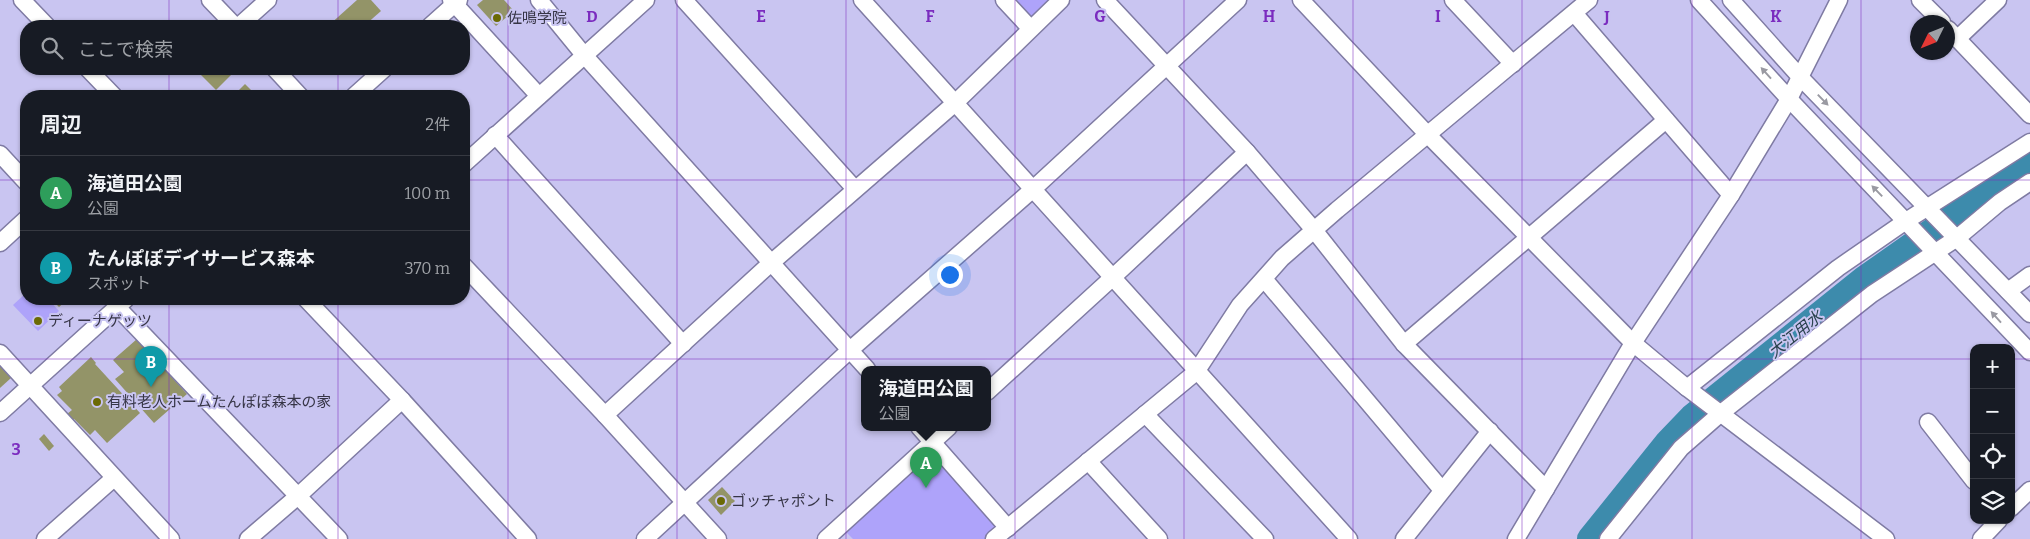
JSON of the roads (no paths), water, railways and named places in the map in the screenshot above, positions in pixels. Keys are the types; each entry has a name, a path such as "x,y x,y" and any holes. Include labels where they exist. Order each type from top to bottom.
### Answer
{"street":[{"path":"22,0 41,20"},
{"path":"210,0 229,20"},
{"path":"246,20 268,0"},
{"path":"539,0 584,55 864,366"},
{"path":"470,158 646,0"},
{"path":"684,0 854,188"},
{"path":"862,0 1196,372 1349,539"},
{"path":"1004,0 1030,28"},
{"path":"606,415 770,263 854,188 954,104 1030,28 1061,0"},
{"path":"1105,0 1246,152 1314,230 1404,344 1546,489"},
{"path":"645,539 850,350 1032,190 1238,0"},
{"path":"1301,0 1428,135 1633,343 1690,390 1886,539"},
{"path":"1453,0 1513,64"},
{"path":"1699,0 1789,99 2030,352"},
{"path":"1731,0 1801,78 2030,314"},
{"path":"1516,539 1633,343 1731,194 1789,99 1839,0"},
{"path":"1920,0 1935,15"},
{"path":"1955,32 1998,0"},
{"path":"436,20 455,1 539,96"},
{"path":"994,539 1196,372 1240,306 1282,258 1513,64 1578,6 1666,120 1731,194"},
{"path":"1955,37 2030,115"},
{"path":"94,75 108,90"},
{"path":"281,75 294,90"},
{"path":"361,90 377,75"},
{"path":"1404,344 1528,236 1666,120"},
{"path":"495,135 683,344"},
{"path":"1690,390 1838,268 1930,210 2030,142"},
{"path":"991,388 1246,152"},
{"path":"0,154 20,176"},
{"path":"1608,539 1681,448 1720,412 1872,294 2030,182"},
{"path":"0,243 20,225"},
{"path":"470,272 606,415 718,539"},
{"path":"2008,291 2030,275"},
{"path":"1264,279 1442,490"},
{"path":"0,414 120,305"},
{"path":"124,305 339,539"},
{"path":"314,305 528,539"},
{"path":"0,353 171,539"},
{"path":"248,539 298,496 402,400"},
{"path":"1145,414 1265,539"},
{"path":"1928,422 1972,479"},
{"path":"922,431 1008,528"},
{"path":"836,536 944,431"},
{"path":"1404,539 1490,431"},
{"path":"1088,461 1159,539"},
{"path":"45,539 114,478"},
{"path":"2015,504 2030,490"},
{"path":"1981,539 1995,524"}],"waterway":[{"name":"大江用水","path":"1590,539 1668,442 1692,417 1864,279 2030,162"}],"place":[{"name":"佐鳴学院","path":"497,18"},
{"name":"ディーナゲッツ","path":"38,321"},
{"name":"たんぽぽデイサービス森本","path":"151,387"},
{"name":"有料老人ホームたんぽぽ森本の家","path":"97,402"},
{"name":"海道田公園","path":"926,488"},
{"name":"ゴッチャポント","path":"721,501"}]}
